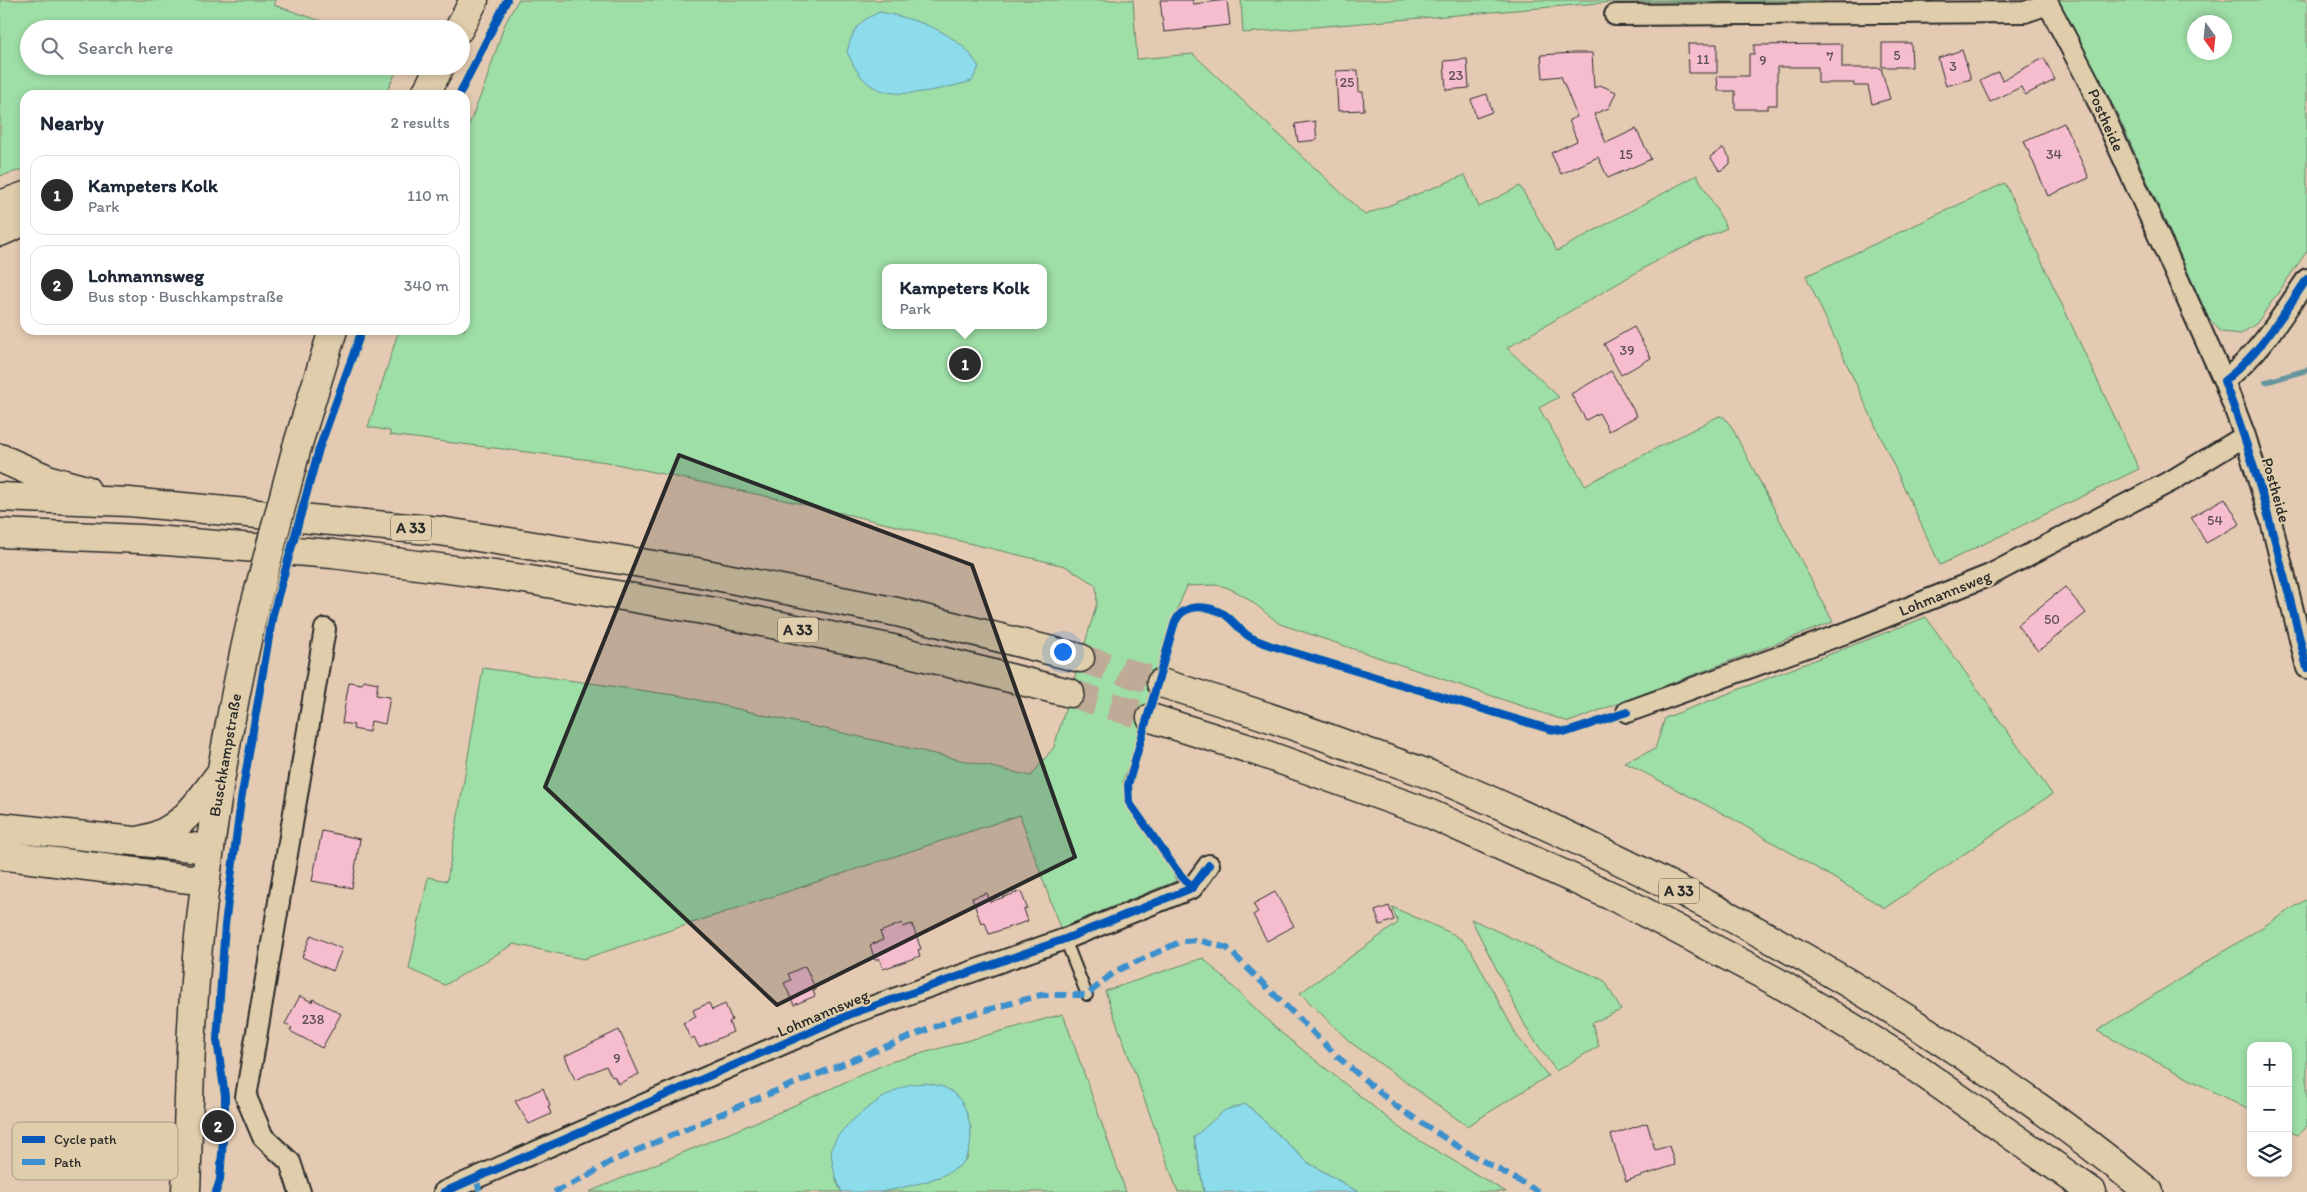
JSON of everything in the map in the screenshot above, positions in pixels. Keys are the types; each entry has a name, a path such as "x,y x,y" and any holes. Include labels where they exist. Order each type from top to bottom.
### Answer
{"main road":[{"path":"464,20 474,0"},
{"path":"428,90 435,75"},
{"path":"0,205 20,198"},
{"path":"0,232 20,222"},
{"name":"Buschkampstraße","path":"186,1192 190,1054 198,946 220,774 254,609 296,447 331,335"},
{"path":"0,458 50,480 128,502"},
{"name":"A 33","path":"0,498 128,502 440,531 691,570 897,612 1080,658"},
{"name":"A 33","path":"0,532 141,539 332,554 524,579 709,611 864,643 1070,693"},
{"path":"0,549 78,553 141,539"},
{"name":"A 33","path":"1161,683 1266,714 1446,782 1650,875 1796,953 1926,1029 2104,1155 2149,1192"},
{"name":"A 33","path":"1150,718 1256,751 1426,812 1627,903 1777,982 1899,1056 2092,1192"},
{"path":"134,842 160,836 174,828 195,807 220,774"},
{"path":"0,827 210,849"},
{"path":"0,855 206,882"}],"street":[{"path":"1615,15 2025,12 2047,2"},
{"name":"Postheide","path":"2047,2 2090,84 2224,381 2245,436 2271,521 2307,668"},
{"path":"2224,381 2243,366 2262,346 2307,280"},
{"name":"Lohmannsweg","path":"1627,712 1848,632 1990,575 2174,480 2245,436"},
{"path":"300,1192 290,1162 263,1137 246,1097 324,629"},
{"name":"Lohmannsweg","path":"444,1192 851,1014 1065,939 1192,888 1209,865"}],"lane":[{"path":"1065,939 1087,995"}],"highlighted area":[{"path":"679,455 972,565 1075,857 777,1005 545,787"}],"green space":[{"path":"0,0 275,0 274,5 318,20 20,20 20,75 395,75 387,90 20,90 20,170 0,176"},
{"path":"518,0 1133,0 1137,59 1193,54 1365,215 1465,175 1479,207 1520,186 1557,251 1697,175 1727,228 1663,257 1507,348 1559,397 1539,408 1585,485 1719,416 1724,417 1731,426 1833,622 1569,722 1280,624 1233,590 1215,585 1187,586 1171,624 1178,626 1135,771 1127,769 1123,781 1126,803 1172,870 1176,881 1060,928 1020,815 583,959 514,944 445,985 409,969 428,877 447,881 483,668 681,696 1031,776 1054,747 1097,603 1096,585 1065,566 816,507 607,462 390,435 390,431 368,427 397,335 470,335 470,122 504,26"},
{"path":"1241,0 1825,1 1611,2 1243,33"},
{"path":"2056,0 2307,0 2307,251 2257,323 2241,334 2221,332 2208,317 2116,111"},
{"path":"2005,183 2139,469 1940,565 1806,276"},
{"path":"1926,617 2052,794 1885,908 1731,818 1624,762 1655,749 1665,718"},
{"path":"2307,899 2307,1126 2297,1135 2292,1132 2292,1042 2247,1042 2247,1109 2097,1031"},
{"path":"1392,907 1451,933 1462,940 1471,950 1517,1036 1548,1076 1467,1126 1350,1042 1300,993 1398,923"},
{"path":"1471,919 1605,981 1621,1010 1592,1023 1599,1046 1556,1071 1528,1031"},
{"path":"1203,958 1279,1031 1405,1132 1506,1192 1358,1192 1307,1162 1246,1104 1194,1137 1204,1192 1178,1192 1105,991"},
{"path":"1063,1014 1126,1192 880,1192 939,1177 967,1159 971,1127 832,1155 837,1183 842,1192 589,1192 775,1114 887,1063"}],"water":[{"path":"880,12 934,28 953,39 967,50 979,67 972,81 935,90 908,93 882,91 867,83 847,52 854,32 861,23"},
{"path":"927,1083 949,1090 959,1098 964,1107 968,1118 971,1141 965,1160 950,1172 932,1180 910,1186 881,1192 842,1192 834,1170 831,1152 836,1139 843,1130 864,1111 888,1095 910,1084"},
{"path":"1246,1104 1307,1162 1358,1192 1204,1192 1194,1137 1225,1110"}],"building":[{"path":"1160,0 1193,0 1193,4 1227,0 1230,25 1164,32"},
{"path":"1882,43 1911,43 1912,67 1882,67"},
{"path":"1688,44 1717,44 1717,73 1689,73"},
{"path":"1842,44 1842,68 1881,68 1890,99 1872,104 1868,86 1854,86 1854,83 1818,83 1818,67 1777,67 1777,105 1768,105 1768,109 1735,109 1735,91 1718,91 1717,76 1749,76 1749,54 1754,54 1754,45"},
{"path":"1962,50 1971,79 1946,86 1938,58"},
{"path":"1592,53 1594,88 1600,85 1616,92 1609,108 1594,114 1606,143 1636,129 1651,159 1608,178 1598,157 1561,174 1551,153 1577,141 1569,120 1577,117 1561,76 1543,78 1541,55"},
{"path":"2044,58 2055,80 2025,95 2021,87 1990,102 1980,81 1998,72 2002,80"},
{"path":"1467,59 1469,88 1446,90 1444,61"},
{"path":"1358,70 1359,92 1363,92 1364,110 1338,111 1336,71"},
{"path":"1487,94 1492,112 1476,118 1471,99"},
{"path":"1315,121 1317,140 1298,142 1295,124"},
{"path":"2064,123 2089,178 2048,196 2024,141"},
{"path":"1723,148 1730,158 1730,164 1720,171 1710,157"},
{"path":"1634,327 1651,358 1621,375 1604,344"},
{"path":"1611,371 1637,416 1609,431 1599,413 1586,420 1571,394"},
{"path":"2225,498 2240,524 2206,543 2191,517"},
{"path":"2065,587 2086,613 2038,651 2017,625"},
{"path":"363,680 378,683 376,695 390,697 385,724 371,721 369,732 353,729 354,725 342,723 349,682 362,684"},
{"path":"322,831 360,839 352,888 312,881"},
{"path":"1021,891 1027,908 1024,909 1028,921 989,934 985,922 981,923 972,898 987,893 990,902"},
{"path":"1275,892 1294,926 1267,941 1253,915 1258,912 1253,904"},
{"path":"1389,906 1394,920 1380,925 1375,911"},
{"path":"902,923 903,927 912,924 921,949 918,950 920,956 883,969 879,958 875,960 870,945 883,940 880,932"},
{"path":"311,935 342,949 333,971 302,957"},
{"path":"805,966 816,990 813,991 815,996 794,1005 784,983 791,980 788,974"},
{"path":"300,996 312,1002 313,999 341,1014 322,1048 290,1031 292,1028 285,1024"},
{"path":"709,1003 712,1010 725,1004 732,1020 729,1022 733,1032 699,1047 694,1037 691,1039 683,1023 696,1017 693,1010"},
{"path":"619,1030 639,1074 618,1084 606,1066 575,1080 565,1056"},
{"path":"543,1088 550,1105 548,1106 551,1114 529,1124 515,1101"},
{"path":"1647,1123 1655,1150 1669,1146 1675,1165 1626,1181 1611,1135"}],"waterway":[{"path":"2266,382 2307,370"}],"tunnel":[{"path":"1080,658 1161,683"},
{"path":"1070,693 1151,718"}],"marked path":[{"path":"554,1192 586,1177 610,1162 744,1104 954,1019 1041,995 1087,995 1114,972 1182,941 1198,940 1227,948 1339,1058 1397,1107 1465,1151 1539,1192"},
{"path":"476,1179 480,1192"}],"cycle path":[{"path":"470,73 507,0"},
{"path":"462,90 469,75"},
{"path":"2307,279 2259,346 2224,381 2260,487 2307,668"},
{"path":"216,1192 220,1180 225,1112 225,1096 217,1040 225,925 241,800 273,614 319,449 360,335"},
{"path":"1192,888 1178,872 1129,802 1128,785 1174,625 1177,618 1188,609 1195,607 1210,608 1224,614 1247,635 1269,645 1549,729 1567,732 1627,712"},
{"path":"444,1192 851,1014 1065,939 1192,888 1209,865"}],"place":[{"name":"Kampeters Kolk","path":"965,364"},
{"name":"Lohmannsweg","path":"218,1126"}]}
